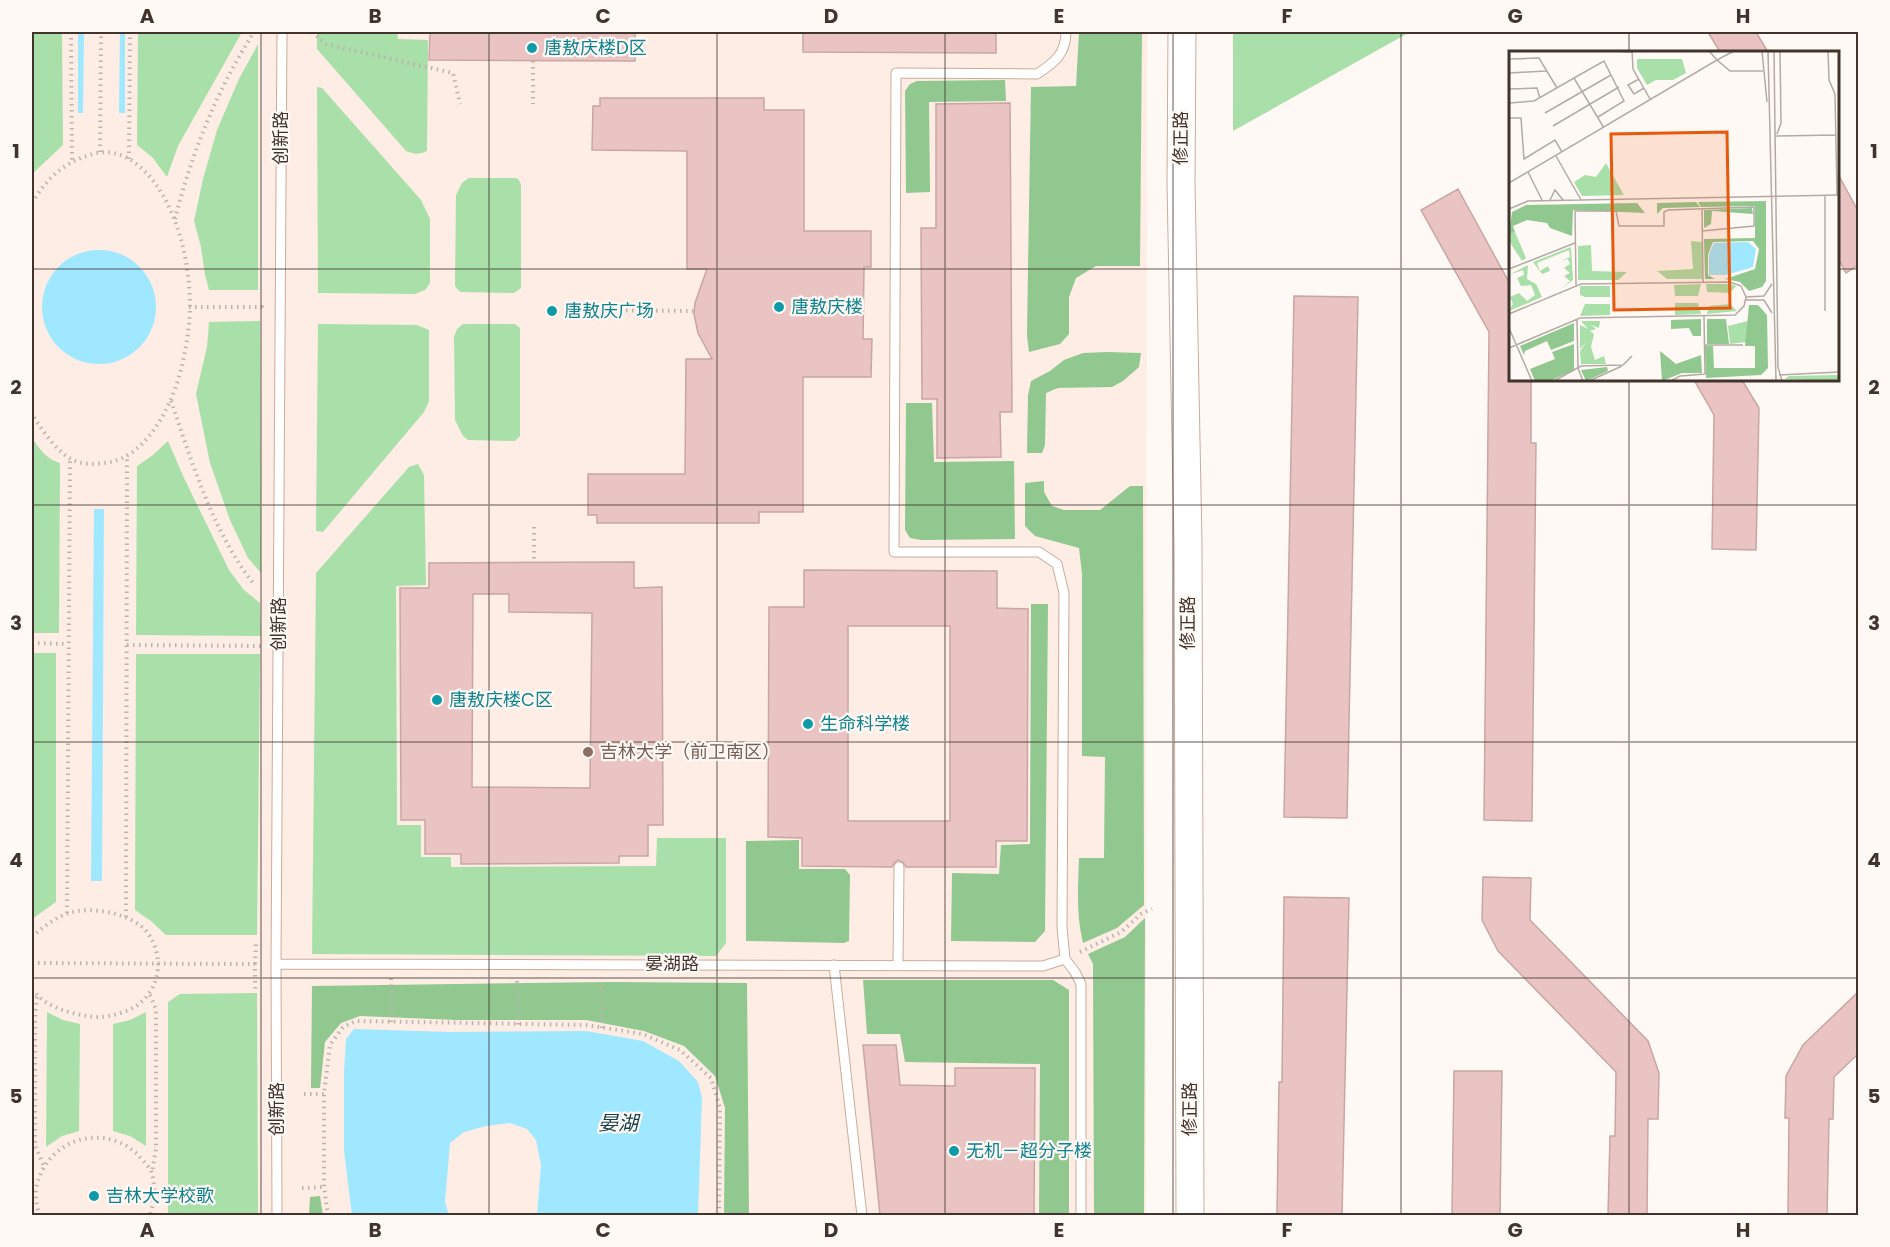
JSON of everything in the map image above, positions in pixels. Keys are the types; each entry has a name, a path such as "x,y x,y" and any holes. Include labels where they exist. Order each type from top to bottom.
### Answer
{"street":[{"name":"修正路","path":"1182,32 1181,183 1188,555 1190,1215"}],"lane":[{"name":"创新路","path":"277,1215 276,964 282,32"},
{"path":"1066,32 1057,61 1037,74 896,73 894,552 1039,552 1057,564 1064,593 1062,927 1065,958 1081,984 1081,1215"},
{"path":"898,965 899,867"},
{"name":"晏湖路","path":"276,964 1043,966 1065,958"},
{"path":"834,965 862,1215"}],"path":[{"path":"71,32 72,161"},
{"path":"100,32 100,152"},
{"path":"129,159 130,32"},
{"path":"175,220 201,132 237,59 254,32"},
{"path":"312,32 326,44 453,73 460,104"},
{"path":"533,61 533,104"},
{"path":"32,203 43,185 72,161 100,152 120,154 129,159 151,176 175,220 184,252 189,307 189,326 176,389 164,416 143,445 118,460 99,464 77,462 59,449 41,430 32,414"},
{"path":"189,307 262,308 262,317"},
{"path":"590,310 694,311"},
{"path":"171,400 222,532 242,570 254,584"},
{"path":"126,917 127,455"},
{"path":"67,913 70,457"},
{"path":"534,527 534,563"},
{"path":"32,644 68,644"},
{"path":"127,645 279,646"},
{"path":"1065,958 1121,932 1141,914 1152,909"},
{"path":"32,937 47,924 67,913 108,912 126,917 147,931 156,948 158,963 157,980 150,995 138,1005 111,1016 95,1017 74,1014 37,997 32,989"},
{"path":"255,990 256,940"},
{"path":"32,963 255,964"},
{"path":"391,1022 392,964"},
{"path":"517,965 518,1025"},
{"path":"602,1028 603,965"},
{"path":"150,995 156,1010 156,1149 152,1173 154,1197 150,1215"},
{"path":"37,997 35,1146 44,1166"},
{"path":"328,1215 324,1187 324,1094 330,1045 343,1027 356,1022 391,1022 586,1026 643,1035 680,1050 711,1078 720,1108 719,1215"},
{"path":"304,1094 324,1094"},
{"path":"39,1215 36,1197 39,1178 44,1166 62,1146 80,1138 100,1137 119,1142 136,1153 152,1173"},
{"path":"303,1188 324,1187"}],"shaded area":[{"name":"吉林大学（前卫南区）","path":"32,32 1147,32 1146,1215 32,1215"}],"green space":[{"path":"32,32 62,32 63,145 32,174"},
{"path":"138,32 242,32 178,146 167,177 152,157 137,145"},
{"path":"317,32 397,32 398,39 428,40 427,151 416,154 406,151 317,49"},
{"path":"1079,32 1142,32 1140,266 1096,266 1076,278 1069,297 1069,334 1060,344 1029,352 1027,336 1031,87 1076,86"},
{"path":"1233,32 1410,32 1233,131"},
{"path":"258,44 258,290 209,290 194,221 217,130 239,79"},
{"path":"1005,80 1006,101 929,102 930,192 906,193 905,91 910,84 917,81"},
{"path":"317,87 322,88 421,200 430,219 430,283 425,290 415,294 318,293"},
{"path":"469,178 516,178 521,185 521,288 514,293 460,292 455,286 456,195 462,183"},
{"path":"260,321 261,573 248,558 230,520 210,463 196,394 207,347 209,322"},
{"path":"318,324 417,325 429,330 429,401 424,412 323,532 316,531"},
{"path":"463,324 515,324 520,328 520,436 515,441 468,440 463,436 455,420 454,337 457,329"},
{"path":"1083,353 1141,353 1139,367 1112,387 1058,388 1046,393 1045,445 1042,453 1027,453 1028,395 1031,381 1064,360"},
{"path":"906,403 932,403 934,462 1014,461 1015,539 921,540 910,538 905,530"},
{"path":"32,438 47,456 60,463 59,633 32,633"},
{"path":"168,441 229,570 244,590 260,603 261,636 136,635 137,466"},
{"path":"418,464 424,475 426,585 396,586 397,825 421,825 421,857 451,857 451,867 656,866 657,838 726,838 726,943 716,956 312,954 316,573 409,467"},
{"path":"1044,481 1044,492 1052,506 1064,510 1100,510 1130,486 1143,486 1144,905 1117,928 1083,943 1078,911 1079,858 1104,858 1105,757 1082,756 1082,574 1079,548 1035,536 1025,526 1025,483"},
{"path":"1031,604 1048,604 1045,931 1035,942 951,941 952,873 999,874 1001,845 1030,844"},
{"path":"32,653 56,653 56,902 32,919"},
{"path":"136,654 260,654 257,935 166,935 135,910"},
{"path":"799,840 799,869 845,869 850,875 849,941 844,943 746,941 746,841"},
{"path":"1145,918 1144,1215 1094,1215 1093,964 1088,954 1125,937"},
{"path":"863,980 1053,980 1069,990 1069,1215 1039,1215 1040,1064 905,1062 900,1034 867,1034"},
{"path":"609,982 747,983 749,1215 724,1215 725,1108 715,1076 684,1046 644,1031 586,1020 456,1020 360,1016 341,1023 325,1042 320,1088 311,1088 312,986"},
{"path":"257,993 258,1215 168,1215 168,1002 180,994"},
{"path":"47,1012 63,1020 80,1024 79,1131 62,1136 46,1147"},
{"path":"146,1012 146,1146 130,1136 113,1131 113,1024 130,1020"},
{"path":"320,1196 323,1215 309,1215 310,1197"}],"water":[{"path":"78,32 84,32 83,113 78,113"},
{"path":"120,32 125,32 125,113 119,113"},
{"path":"99,250 121,254 140,266 152,285 156,307 152,329 140,348 121,360 99,364 77,360 58,348 46,329 42,307 46,285 58,266 77,254"},
{"path":"94,509 104,509 102,881 91,881"},
{"name":"晏湖","path":"354,1029 450,1032 586,1031 643,1041 679,1061 698,1082 702,1098 698,1215 537,1215 541,1165 536,1140 527,1129 510,1123 464,1132 450,1143 445,1202 449,1215 352,1215 344,1151 344,1071 346,1039"}],"building":[{"name":"唐敖庆楼D区","path":"430,32 635,32 635,61 429,60"},
{"path":"803,32 996,32 996,53 803,52"},
{"path":"1708,32 1756,32 1767,51 1719,51"},
{"name":"唐敖庆楼","path":"600,98 764,98 764,110 804,110 804,231 871,231 871,267 864,267 863,339 872,339 871,377 803,377 803,512 759,512 759,523 597,523 597,515 588,515 588,474 685,474 686,359 712,359 698,333 694,314 695,303 707,269 687,269 687,151 592,150 593,106 600,106"},
{"path":"1010,103 1012,412 1000,412 1001,457 937,458 937,399 922,399 921,228 936,228 936,104"},
{"path":"1839,176 1858,211 1858,265 1846,273 1839,260"},
{"path":"1458,189 1509,282 1509,381 1531,381 1531,443 1536,443 1532,821 1484,820 1489,332 1421,210"},
{"path":"1294,296 1358,297 1347,818 1284,817"},
{"path":"1695,381 1743,381 1759,408 1756,550 1712,549 1714,415"},
{"name":"唐敖庆楼C区","path":"634,562 634,588 662,587 663,825 648,825 648,856 619,856 619,863 461,864 461,854 425,854 425,820 401,820 400,588 429,588 429,563","holes":["473,594 509,594 509,612 592,613 590,788 472,787"]},
{"name":"生命科学楼","path":"804,570 997,571 997,608 1028,609 1027,841 996,841 996,867 906,867 898,860 892,867 802,866 802,838 768,837 769,607 804,607","holes":["848,626 950,626 950,821 848,821"]},
{"path":"1483,877 1531,878 1530,920 1648,1041 1659,1073 1658,1119 1648,1119 1647,1215 1608,1215 1610,1136 1615,1136 1616,1072 1498,951 1482,920"},
{"path":"1284,897 1349,898 1342,1215 1277,1215 1279,1082 1282,1082"},
{"path":"1858,992 1858,1054 1834,1077 1833,1119 1829,1119 1827,1215 1788,1215 1789,1118 1785,1118 1786,1076 1803,1045"},
{"name":"无机－超分子楼","path":"863,1045 896,1045 900,1085 955,1086 955,1068 1035,1068 1034,1215 880,1215"},
{"path":"1454,1071 1502,1071 1500,1215 1452,1215"}],"place":[{"name":"唐敖庆楼D区","path":"532,48"},
{"name":"唐敖庆楼","path":"779,307"},
{"name":"唐敖庆广场","path":"552,311"},
{"name":"唐敖庆楼C区","path":"437,700"},
{"name":"生命科学楼","path":"808,724"},
{"name":"吉林大学（前卫南区）","path":"588,752"},
{"name":"无机－超分子楼","path":"954,1151"},
{"name":"吉林大学校歌","path":"94,1196"}]}
